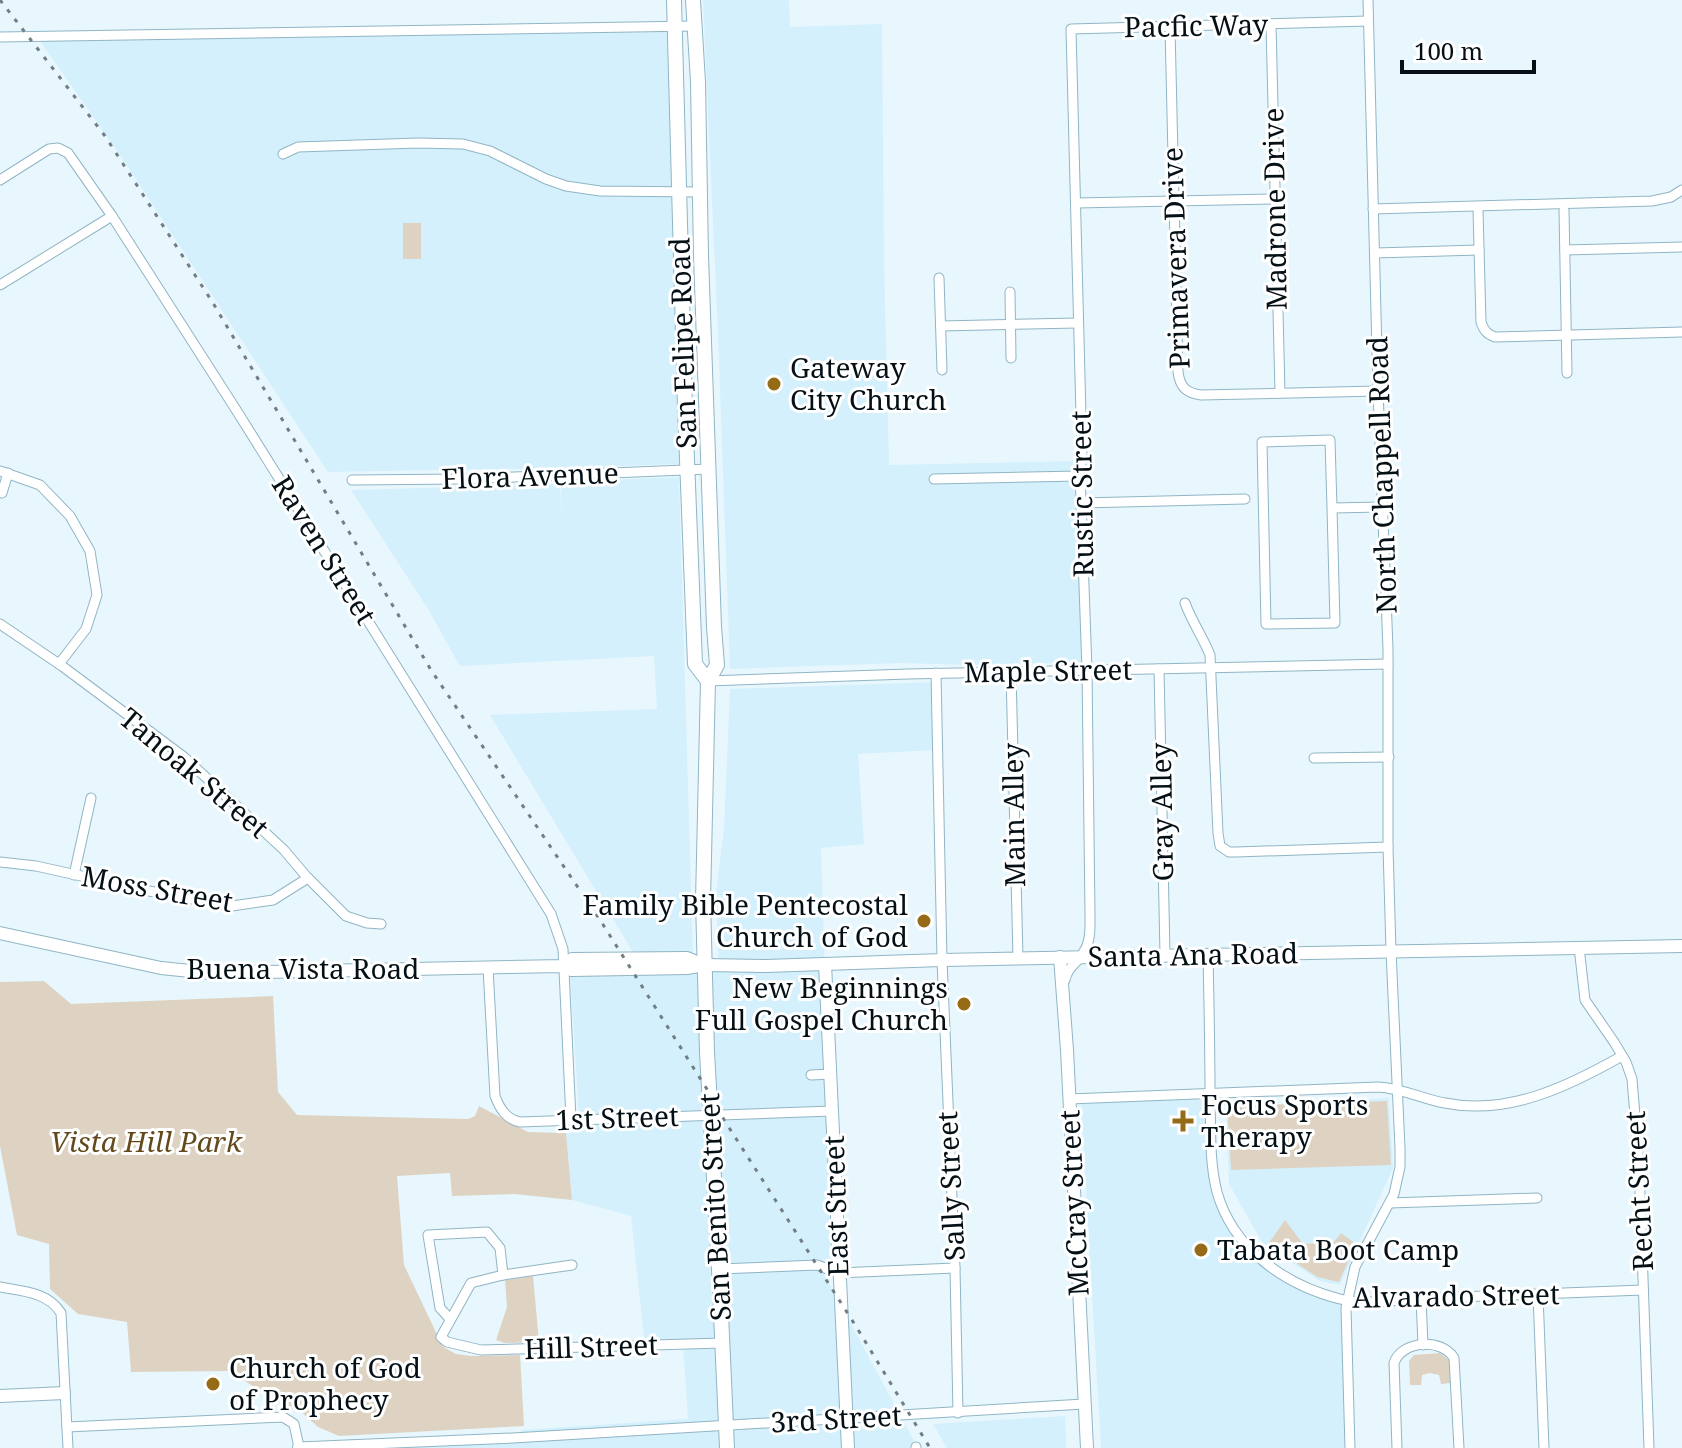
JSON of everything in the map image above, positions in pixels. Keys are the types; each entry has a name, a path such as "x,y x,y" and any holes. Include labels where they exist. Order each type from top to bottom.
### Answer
{"main road":[{"name":"San Felipe Road","path":"674,0 695,664 708,681"},
{"name":"San Felipe Road","path":"693,0 717,665 708,681 704,965"},
{"name":"San Benito Street","path":"704,965 727,1448"}],"street":[{"name":"North Chappell Road","path":"1350,1448 1347,1300 1355,1267 1390,1203 1400,1167 1388,847 1388,664 1368,0"},
{"name":"Pacfic Way","path":"1071,29 1368,21"},
{"name":"Madrone Drive","path":"1271,24 1280,393"},
{"path":"0,37 695,26"},
{"name":"Primavera Drive","path":"1170,27 1180,384 1188,392 1201,395 1378,391"},
{"name":"Rustic Street","path":"1062,991 1066,972 1081,957 1089,940 1090,915 1071,29"},
{"path":"283,154 304,146 463,144 490,151 566,186 600,191 700,192"},
{"name":"Raven Street","path":"0,180 49,149 58,148 68,153 112,216 322,546 551,914 563,949 571,1119"},
{"path":"1373,209 1652,201 1671,197 1682,190"},
{"path":"1077,203 1275,199"},
{"path":"1478,210 1481,322 1485,332 1495,337 1682,332"},
{"path":"1564,210 1567,373"},
{"path":"0,285 112,216"},
{"path":"1565,250 1682,247"},
{"path":"1375,253 1479,250"},
{"path":"939,278 942,370"},
{"path":"1010,292 1011,358"},
{"path":"941,326 1078,323"},
{"path":"1330,440 1332,508 1335,623 1266,624 1262,442 1330,440"},
{"name":"Flora Avenue","path":"352,480 709,469"},
{"path":"2,493 4,472 40,485 70,516 90,551 97,595 86,629 59,664"},
{"path":"934,479 1080,476"},
{"path":"1081,503 1245,499"},
{"path":"1332,508 1382,507"},
{"path":"1185,603 1210,655 1220,846 1229,852 1388,847"},
{"name":"Tanoak Street","path":"1,625 184,757 284,850 346,916 381,924"},
{"name":"Maple Street","path":"708,681 1388,664"},
{"name":"Gray Alley","path":"1159,669 1165,955"},
{"name":"Main Alley","path":"1011,672 1018,958"},
{"name":"Sally Street","path":"936,673 942,960 958,1413"},
{"path":"1314,758 1389,757"},
{"path":"74,875 91,798"},
{"name":"Moss Street","path":"0,862 36,866 232,906 273,900 308,878"},
{"name":"Buena Vista Road","path":"0,933 161,968 210,973 563,966 571,970 704,965"},
{"name":"Santa Ana Road","path":"704,965 1682,946"},
{"name":"Recht Street","path":"1579,947 1585,1000 1622,1056 1632,1079 1649,1448"},
{"name":"Alvarado Street","path":"1208,955 1211,1142 1215,1183 1223,1207 1241,1238 1265,1263 1293,1281 1347,1300 1394,1301 1643,1290"},
{"name":"McCray Street","path":"1060,957 1087,1448"},
{"name":"East Street","path":"825,964 848,1448"},
{"name":"1st Street","path":"488,968 495,1096 501,1110 513,1120 832,1111"},
{"path":"1069,1099 1378,1087 1398,1089 1446,1104 1506,1103 1555,1090 1622,1056"},
{"path":"811,1075 831,1074"},
{"path":"1390,1203 1537,1198"},
{"path":"503,1275 500,1248 487,1232 428,1235 440,1308 450,1319 471,1283 572,1265"},
{"path":"719,1269 817,1265 838,1273 955,1268"},
{"path":"0,1287 42,1296 59,1309 68,1448"},
{"path":"1538,1295 1544,1448"},
{"path":"1421,1299 1423,1345"},
{"name":"Hill Street","path":"450,1319 441,1337 447,1342 481,1350 722,1343"},
{"path":"1397,1448 1394,1363 1403,1350 1423,1345 1443,1347 1454,1358 1459,1448"},
{"path":"0,1396 64,1393"},
{"name":"3rd Street","path":"299,1447 513,1443 725,1425 1084,1404"},
{"path":"67,1427 283,1417 294,1424 299,1447"}],"shaded area":[{"path":"703,0 789,0 790,27 882,24 889,465 1077,461 1085,662 900,663 730,669"},
{"path":"668,29 679,464 560,468 328,472 122,158 40,41 214,34"},
{"path":"679,477 693,957 637,959 490,715 657,709 654,656 460,666 428,609 351,490 560,484 562,519 561,482"},
{"path":"937,682 938,750 858,754 864,844 821,848 834,1263 819,1265 918,1448 299,1448 521,1435 521,1430 688,1419 683,1345 645,1346 631,1216 572,1200 566,1133 580,1131 570,973 719,972 716,893 724,828 730,689"},
{"path":"1196,1097 1204,1104 1223,1207 1264,1266 1343,1300 1345,1448 1101,1448 1081,1104"},
{"path":"1389,1098 1393,1168 1340,1285 1320,1281 1263,1244 1229,1184 1226,1107"},
{"path":"1065,1416 1066,1448 947,1448 933,1424"}],"green space":[{"path":"403,223 421,223 421,259 403,259"},
{"name":"Vista Hill Park","path":"44,981 71,1004 273,996 278,1092 297,1115 468,1119 475,1116 479,1106 528,1132 566,1133 572,1200 514,1194 452,1196 450,1173 397,1176 404,1265 443,1347 456,1354 471,1356 520,1355 524,1426 339,1436 318,1427 299,1410 286,1407 229,1371 131,1372 127,1322 78,1314 50,1289 49,1244 17,1235 0,1146 0,982"},
{"path":"1387,1101 1391,1165 1231,1170 1227,1106"},
{"path":"1285,1220 1303,1244 1334,1242 1341,1233 1356,1244 1339,1282 1317,1277 1268,1244"},
{"path":"533,1276 539,1342 505,1343 496,1340 507,1307 505,1280"},
{"path":"1440,1353 1449,1360 1451,1383 1441,1384 1439,1375 1430,1373 1422,1375 1421,1385 1410,1385 1409,1361 1414,1355"}],"railway":[{"path":"0,0 105,136 213,303 431,670 602,923 930,1448"}],"place":[{"name":"Gateway City Church","path":"774,384"},
{"name":"Family Bible Pentecostal Church of God","path":"924,921"},
{"name":"New Beginnings Full Gospel Church","path":"964,1004"},
{"name":"Focus Sports Therapy","path":"1183,1121"},
{"name":"Tabata Boot Camp","path":"1201,1250"},
{"name":"Church of God of Prophecy","path":"213,1384"}]}
